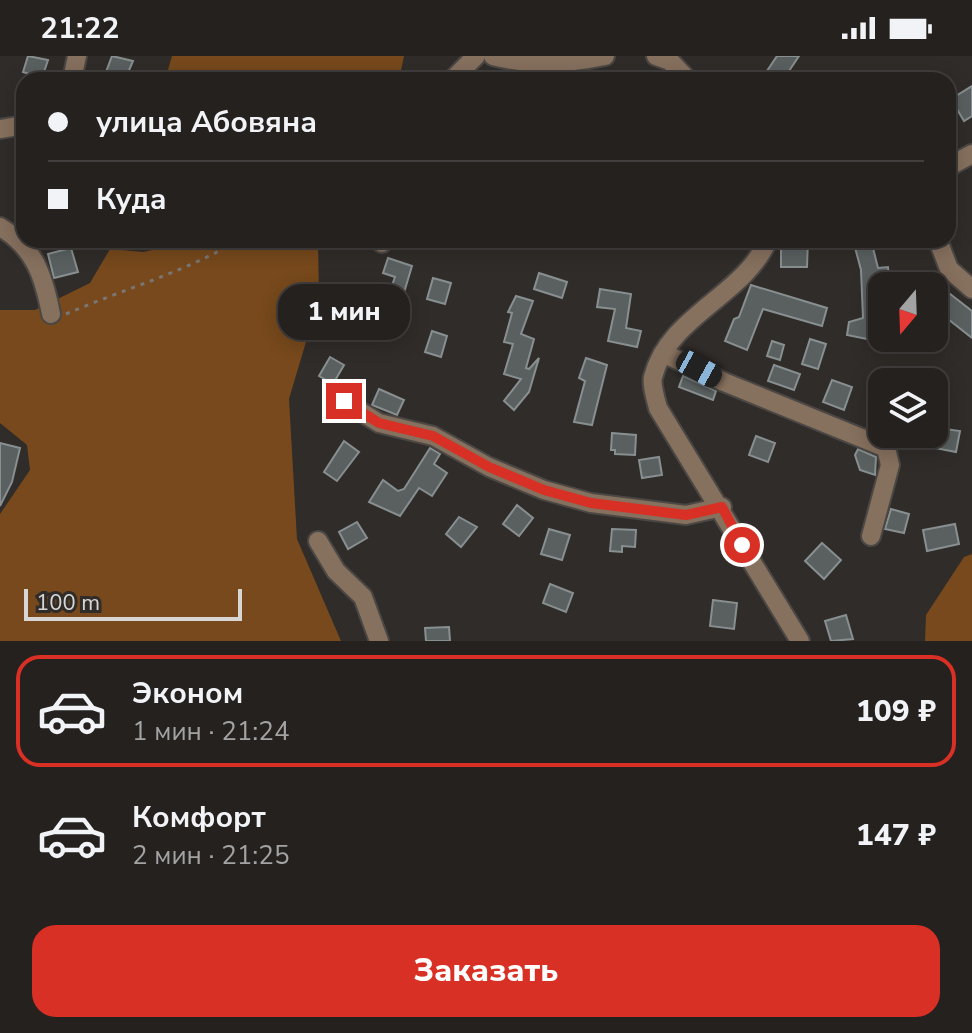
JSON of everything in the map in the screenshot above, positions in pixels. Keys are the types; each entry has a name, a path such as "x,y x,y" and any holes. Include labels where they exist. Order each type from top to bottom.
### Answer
{"street":[{"path":"460,72 476,56"},
{"path":"493,56 515,62 565,64 605,56"},
{"path":"656,56 670,61 680,72"},
{"path":"0,227 16,242"},
{"path":"23,248 43,273 51,314"},
{"path":"763,248 744,277 697,313 663,353 652,380 658,408 722,507 800,641"},
{"path":"941,248 949,269 972,289"},
{"path":"663,353 735,387 886,448 890,465 871,536"},
{"path":"344,401 379,423 433,436 489,467 555,494 591,503 686,515 722,507"},
{"path":"318,541 336,571 363,597 379,641"}],"path":[{"path":"51,314 64,315 132,285 199,264 226,248"}],"shaded area":[{"path":"172,56 404,56 401,72 167,72"},
{"path":"162,248 318,248 319,298 289,399 297,539 341,641 0,641 0,514 30,470 27,445 0,423 0,310 35,310 90,283 110,249 143,252"},
{"path":"972,554 972,641 925,641 926,615 964,557"}],"building":[{"path":"28,56 48,60 44,72 23,72"},
{"path":"112,56 133,61 128,72 106,72"},
{"path":"777,56 799,56 788,72 767,71"},
{"path":"972,86 972,116 964,121 956,107 956,96"},
{"path":"71,248 78,272 54,278 48,254"},
{"path":"781,248 808,248 807,267 781,267"},
{"path":"855,248 873,248 878,268 888,267 889,272 868,272 868,339 847,335 849,322 863,318 861,270"},
{"path":"388,258 412,266 403,296 408,297 402,314 384,308 395,277 383,273"},
{"path":"539,273 567,282 562,298 534,289"},
{"path":"433,278 451,283 445,304 427,299"},
{"path":"751,285 827,308 822,326 763,309 747,350 725,341 734,319 739,317"},
{"path":"600,289 631,294 626,328 641,331 637,347 608,341 615,309 597,307"},
{"path":"948,292 972,311 972,338 948,319"},
{"path":"516,296 533,301 521,334 534,339 526,368 529,369 539,358 529,392 514,410 504,401 521,379 504,374 513,344 504,342 512,313 508,312"},
{"path":"432,331 447,336 441,357 425,352"},
{"path":"810,339 826,344 818,369 802,364"},
{"path":"772,341 784,345 780,360 767,356"},
{"path":"330,357 344,365 333,384 319,376"},
{"path":"586,358 607,365 592,425 574,422 585,381 579,378"},
{"path":"774,365 800,374 794,390 768,381"},
{"path":"683,376 716,391 713,400 679,387"},
{"path":"832,380 852,387 844,410 823,402"},
{"path":"379,389 404,400 397,415 372,405"},
{"path":"948,429 960,431 956,452 935,448 948,448"},
{"path":"612,433 636,435 635,455 615,454 615,450 611,450"},
{"path":"756,436 775,443 768,462 749,455"},
{"path":"344,441 359,452 337,481 324,472"},
{"path":"0,443 20,448 12,482 0,506"},
{"path":"430,448 440,454 434,464 447,473 432,496 419,488 400,516 369,502 383,480 398,491 404,489"},
{"path":"858,449 876,457 875,475 860,470 855,455"},
{"path":"659,457 662,475 642,478 639,460"},
{"path":"517,505 533,518 519,536 503,524"},
{"path":"891,509 909,514 904,533 885,529"},
{"path":"459,517 477,527 461,547 446,534"},
{"path":"357,522 367,538 348,549 339,532"},
{"path":"955,524 959,544 927,551 923,530"},
{"path":"549,529 570,535 562,560 541,554"},
{"path":"612,529 636,530 635,547 622,546 622,552 610,551"},
{"path":"822,543 841,560 824,579 805,561"},
{"path":"550,584 573,593 566,612 543,603"},
{"path":"713,600 737,603 734,629 710,626"},
{"path":"846,615 853,639 831,641 825,621"},
{"path":"449,627 450,641 426,641 425,628"}],"route":[{"path":"344,401 379,423 433,436 489,467 544,490 591,503 629,505 686,515 722,507 742,545"}]}
